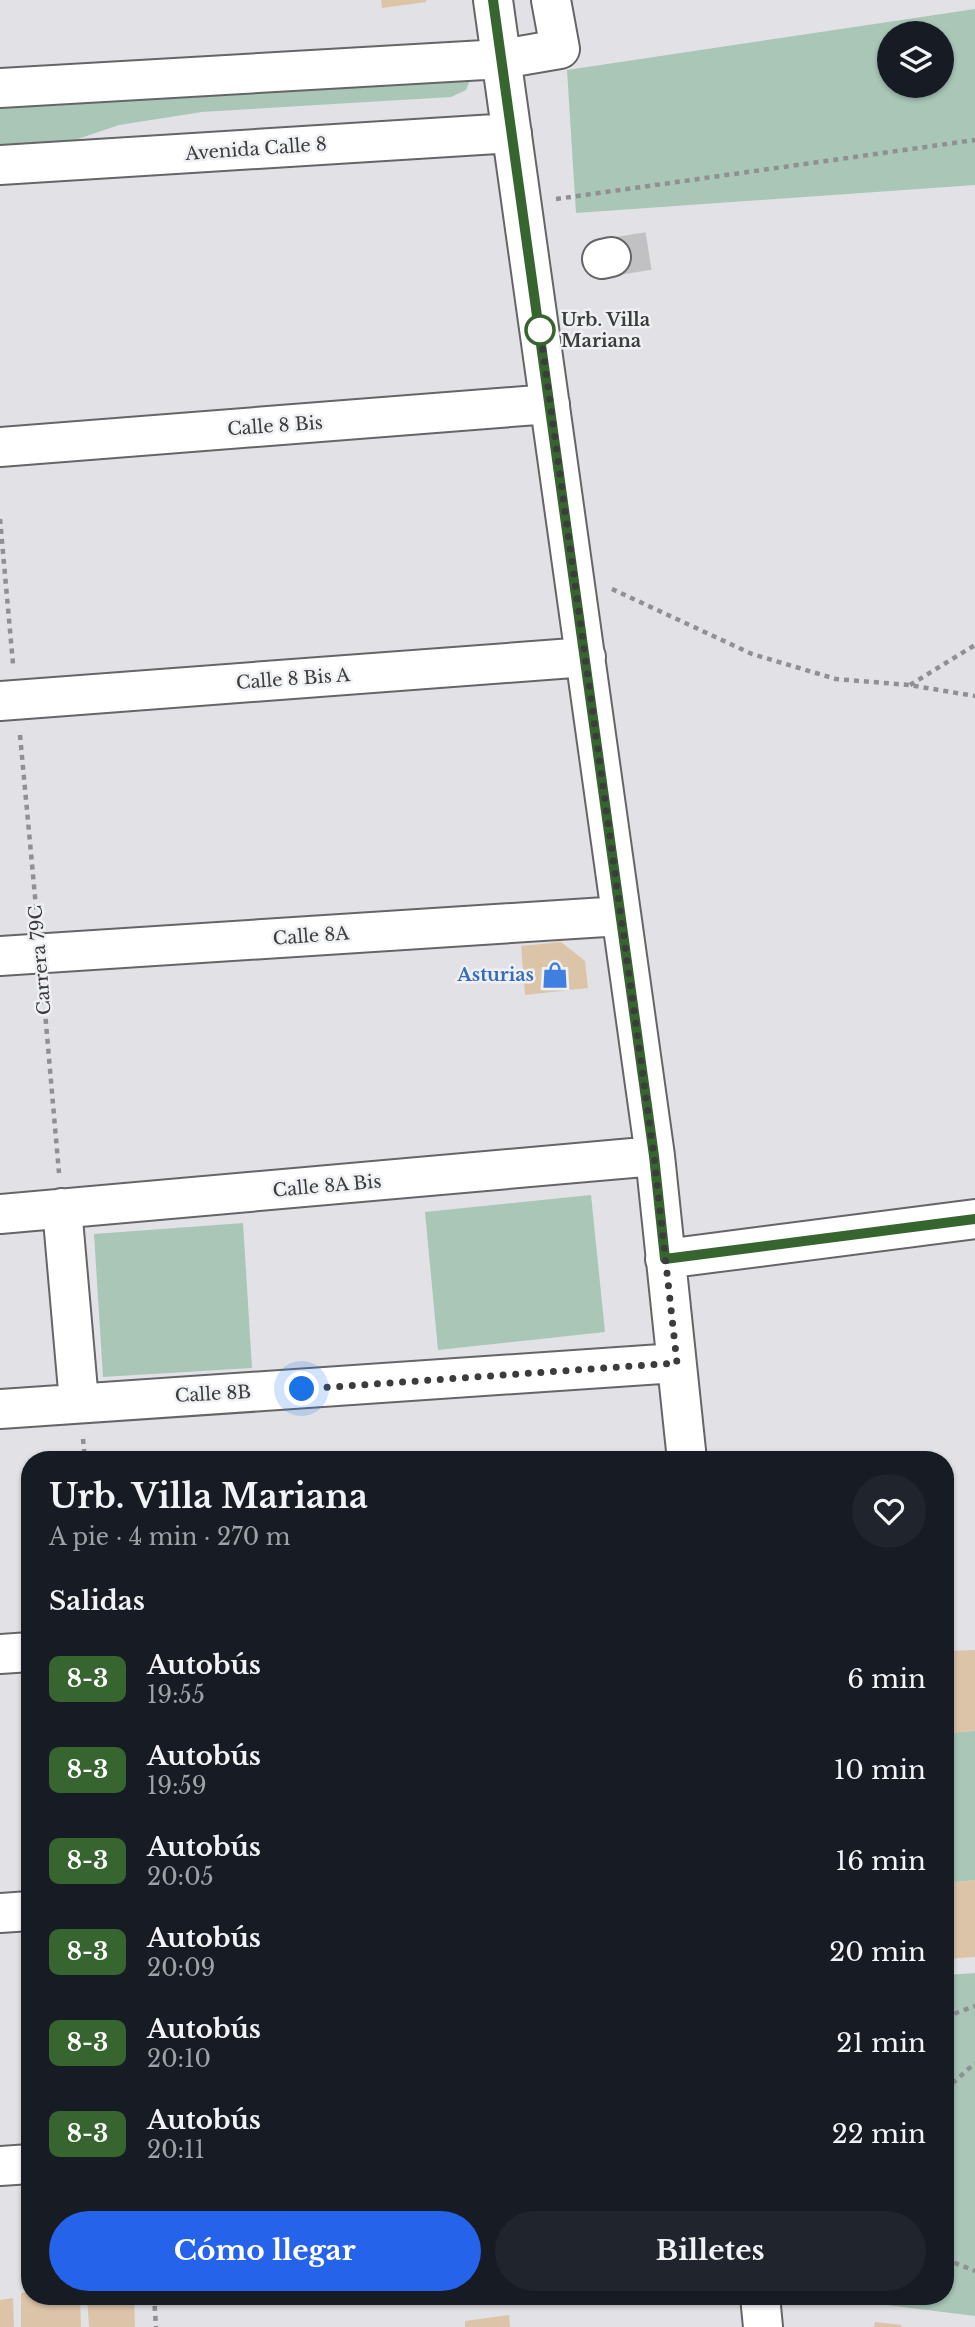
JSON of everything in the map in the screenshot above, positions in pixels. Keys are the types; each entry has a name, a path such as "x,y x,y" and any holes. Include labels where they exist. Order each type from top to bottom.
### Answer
{"street":[{"path":"493,0 654,1156 686,1451"},
{"path":"0,88 502,59 560,49 551,0"},
{"name":"Avenida Calle 8","path":"0,165 512,133"},
{"name":"Calle 8 Bis","path":"0,447 550,404"},
{"name":"Calle 8 Bis A","path":"8,701 586,657"},
{"name":"Calle 8A","path":"0,956 621,916"},
{"name":"Calle 8A Bis","path":"0,1214 654,1156"},
{"path":"62,1208 79,1402"},
{"path":"665,1259 975,1219"},
{"name":"Calle 8B","path":"0,1409 677,1363"},
{"path":"0,1654 21,1653"},
{"path":"0,1913 21,1912"},
{"path":"0,2166 21,2165"},
{"path":"761,2305 763,2327"}],"path":[{"path":"522,203 975,141"},
{"name":"Carrera 79C","path":"0,519 8,701 40,953 62,1208"},
{"path":"573,570 752,654 835,679 909,685 975,696"},
{"path":"909,685 975,645"},
{"path":"954,2014 975,2006"},
{"path":"954,2082 975,2063"},
{"path":"954,2263 975,2271"},
{"path":"155,2305 156,2327"}],"green space":[{"path":"975,9 975,185 576,213 567,70 877,24 877,98 954,98 954,21 895,21"},
{"path":"467,75 469,83 466,90 451,97 202,112 119,125 60,145 0,149 0,105"},
{"path":"591,1195 605,1332 438,1350 425,1212"},
{"path":"243,1223 252,1368 103,1377 94,1234"},
{"path":"975,1731 975,1880 954,1882 954,1732"},
{"path":"975,1973 975,2316 887,2305 954,2305 954,1974"}],"building":[{"path":"381,0 426,0 426,2 382,8"},
{"name":"Asturias","path":"561,942 585,961 588,988 525,995 521,946"},
{"path":"975,1650 975,1731 954,1732 954,1651"},
{"path":"975,1880 975,1957 954,1958 954,1882"},
{"path":"13,2298 14,2327 0,2327 0,2300"},
{"path":"21,2305 80,2305 81,2327 21,2327"},
{"path":"88,2305 134,2305 135,2327 89,2327"},
{"path":"509,2315 510,2327 465,2327 465,2321"},
{"path":"875,2322 902,2325 874,2327"}],"tunnel":[{"path":"611,257 649,251"}],"bus line":[{"name":"8-3","path":"493,0 654,1156 665,1259 975,1219"}],"place":[{"name":"Urb. Villa Mariana","path":"540,330"},
{"name":"Asturias","path":"555,975"}],"route":[{"path":"302,1389 677,1363 654,1156 540,330"}]}
